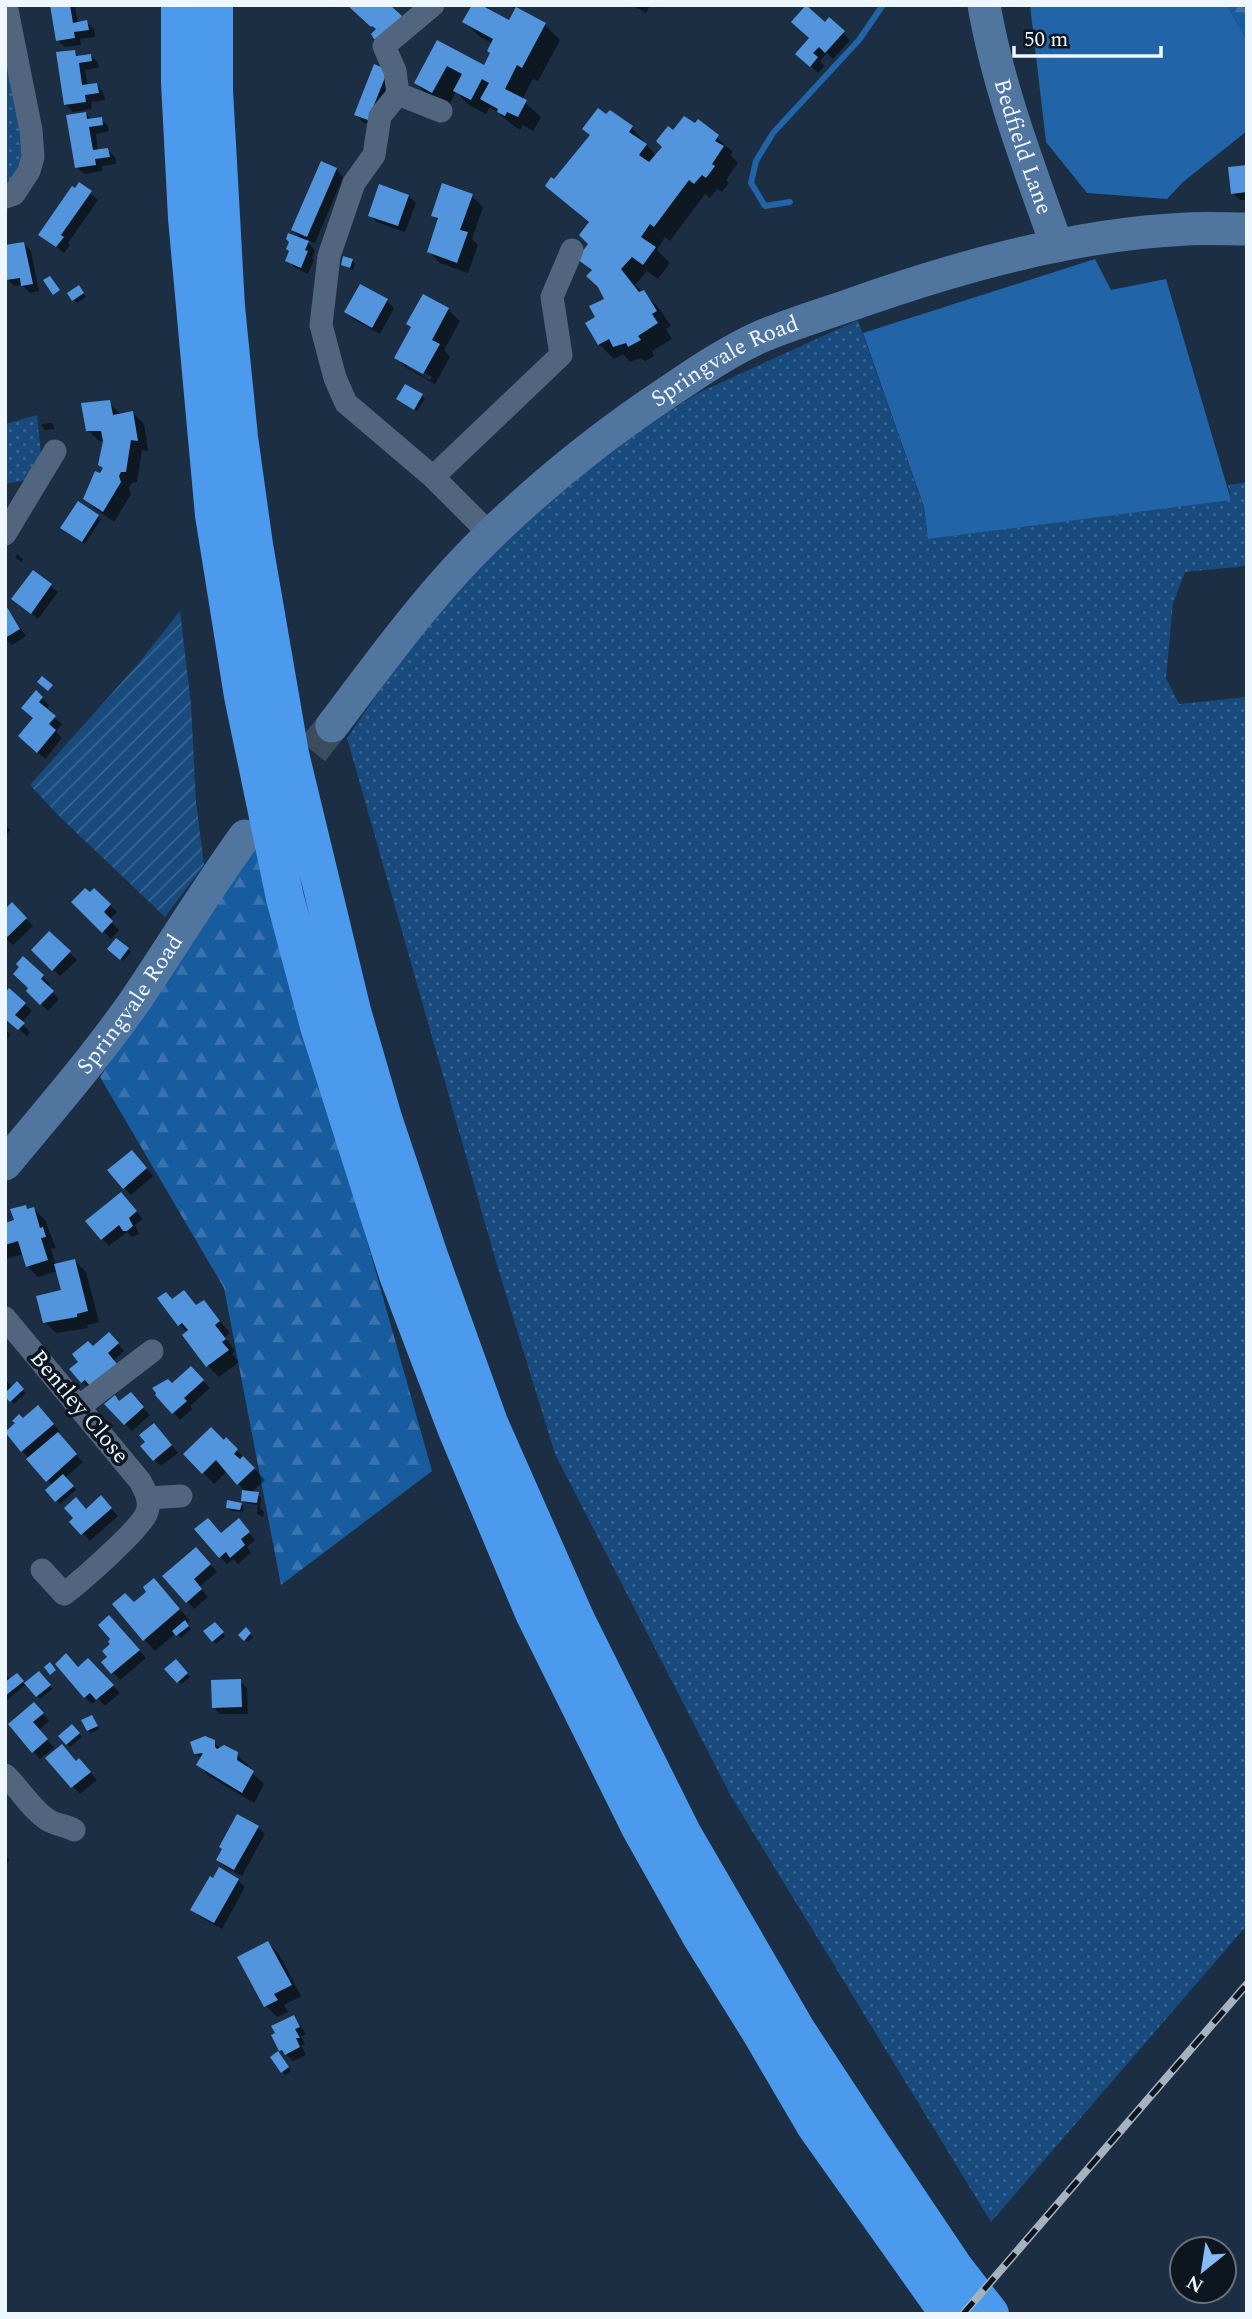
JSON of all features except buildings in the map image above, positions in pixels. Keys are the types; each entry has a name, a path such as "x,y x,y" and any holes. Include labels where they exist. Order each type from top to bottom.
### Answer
{"highway":[{"path":"180,5 180,82 187,218 214,514 243,696 285,898 319,1026 398,1275 457,1430 534,1613 641,1829 701,1937 815,2125 949,2314"},
{"path":"214,5 214,90 226,307 239,438 254,545 290,754 352,1012 383,1118 429,1256 489,1423 576,1620 682,1833 797,2031 955,2269 990,2314"}],"street":[{"path":"5,197 14,194 29,171 33,156 31,131 6,5"},
{"path":"433,5 383,46 395,71 398,94 380,117 374,155 354,183 329,256 321,325 335,378 346,403 433,477 490,534"},
{"name":"Bedfield Lane","path":"984,5 989,35 1027,163 1057,246"},
{"path":"398,94 441,111"},
{"name":"Springvale Road","path":"332,726 432,597 490,534 569,462 704,368 760,337 903,286 972,265 1057,246 1153,231 1189,228 1247,229"},
{"path":"433,477 561,355 552,297 572,250"},
{"path":"5,534 14,498 55,451"},
{"name":"Springvale Road","path":"5,1164 85,1068 126,1012 245,836"},
{"name":"Bentley Close","path":"5,1318 80,1406 139,1481 148,1498"},
{"path":"80,1406 152,1351"},
{"path":"42,1570 64,1594 86,1577 135,1528 147,1513 148,1498 181,1496"},
{"path":"5,1775 25,1799 50,1822 64,1824 74,1830"}],"shaded area":[{"path":"1030,5 1227,5 1247,40 1247,131 1183,182 1167,199 1087,193 1046,142"},
{"path":"5,70 11,72 25,156 20,173 5,188"},
{"path":"1095,259 1111,290 1166,279 1231,500 928,539 924,507 863,333"},
{"path":"858,320 924,508 928,539 1231,499 1228,485 1247,482 1247,566 1185,572 1173,603 1166,678 1179,704 1247,697 1247,1925 991,2222 732,1798 555,1454 497,1265 347,738 429,619 564,480 696,394"},
{"path":"37,415 41,454 27,480 5,484 5,424"},
{"path":"180,611 191,704 196,802 204,865 165,917 30,785 138,664"}],"green space":[{"path":"1227,5 1247,5 1247,40"},
{"path":"253,837 432,1471 281,1585 224,1288 100,1077"}],"waterway":[{"path":"790,202 765,206 751,183 756,161 773,133 859,40 883,5"}],"tunnel":[{"path":"281,790 332,726"}],"railway":[{"path":"963,2314 1247,1984"}]}
